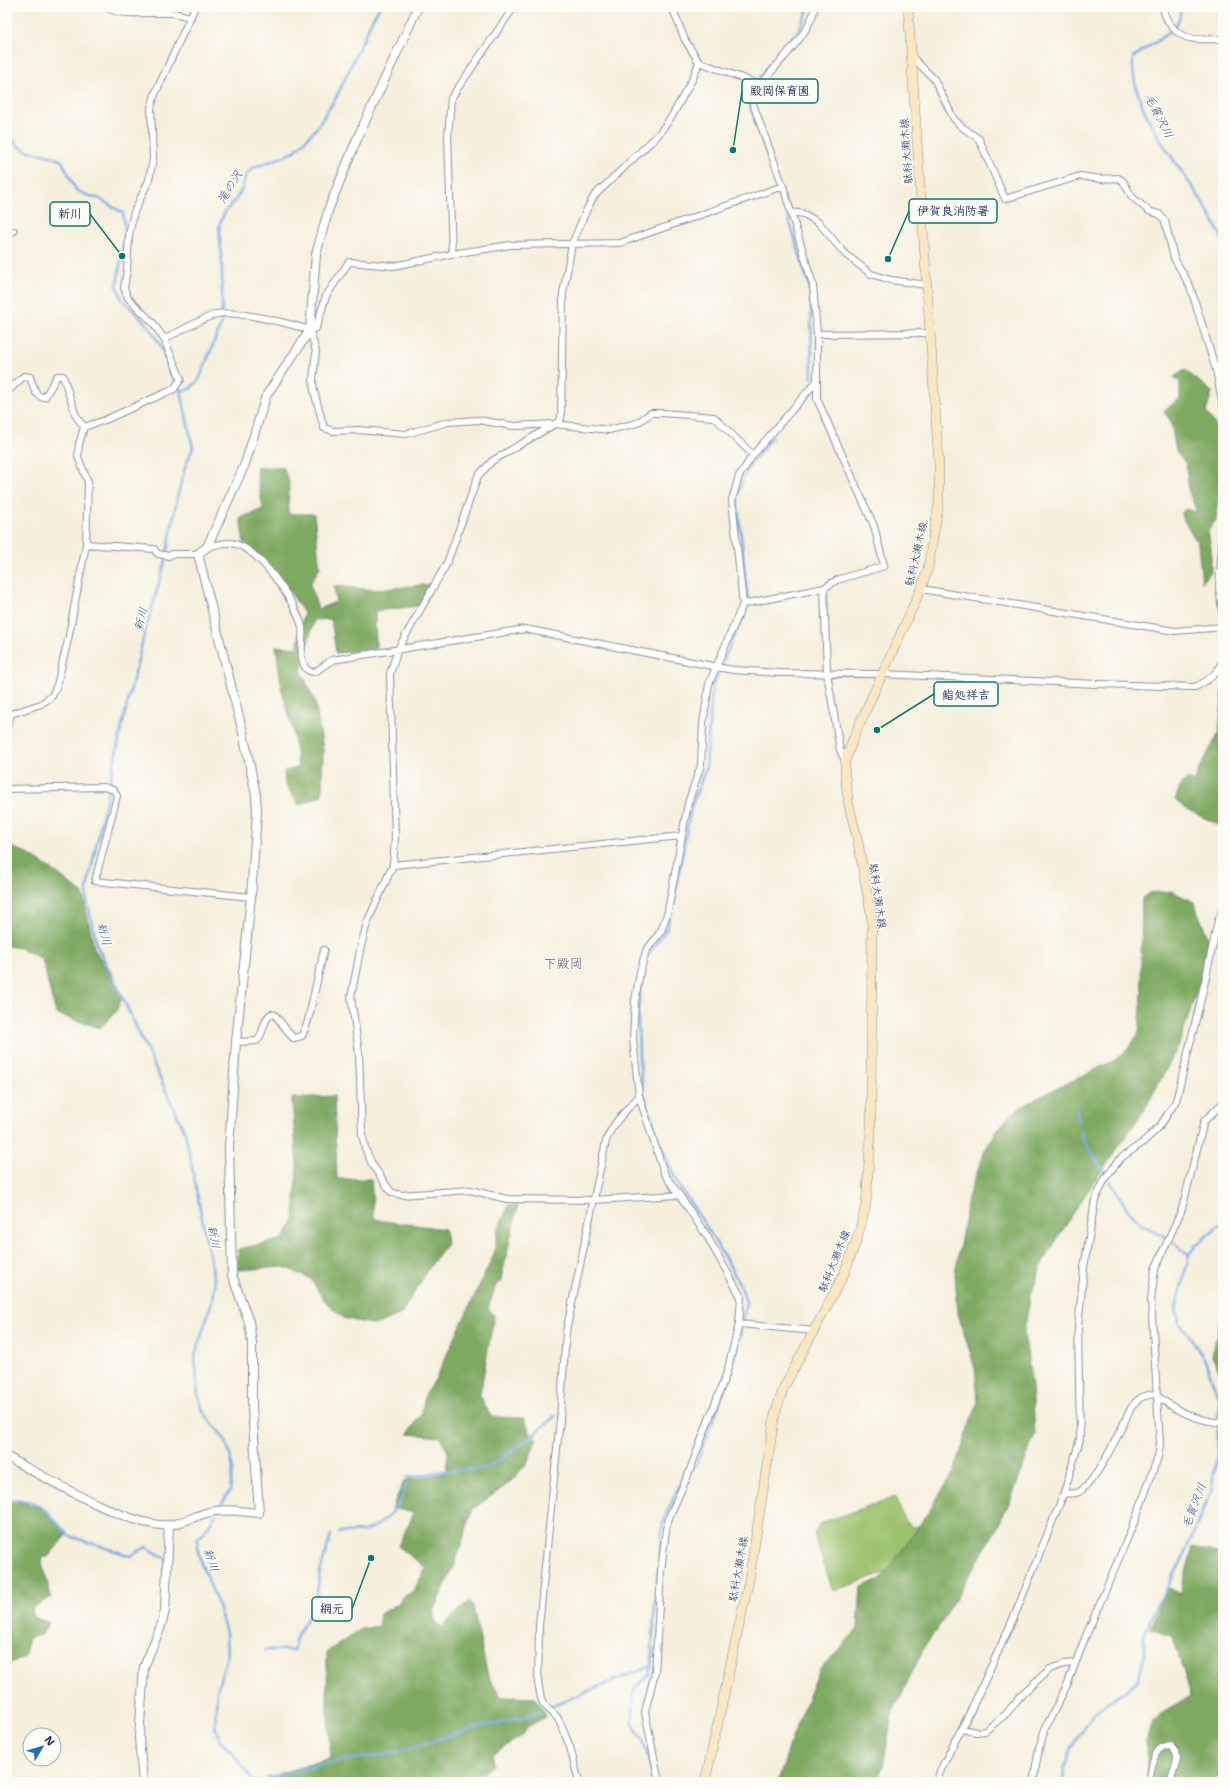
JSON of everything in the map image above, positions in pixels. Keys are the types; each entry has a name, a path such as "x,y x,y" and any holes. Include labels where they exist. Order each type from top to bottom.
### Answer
{"main road":[{"name":"駄科大瀬木線","path":"705,1782 749,1580 775,1414 784,1387 844,1274 857,1240 866,1205 871,1138 872,919 857,836 849,806 845,776 845,761 854,734 921,589 928,568 939,503 939,465 908,7"}],"street":[{"path":"105,7 114,12 126,10 173,13 191,17"},
{"path":"84,427 106,420 175,388 181,380 164,339 153,322 128,298 124,288 127,270 129,236 134,212 150,180 153,159 151,108 155,94 195,7"},
{"path":"418,7 356,139 329,208 316,254 310,330 316,352 313,379 314,391 324,428 333,432 358,430 406,434 448,422 478,420 514,426 555,424 609,430 637,423 651,413 714,417 753,455"},
{"path":"452,254 448,136 451,98 514,7"},
{"path":"672,7 682,34 699,62 761,85"},
{"path":"746,604 824,588 837,580 884,566 874,526 817,398 817,334 813,285 783,186 753,104 755,94 761,85 800,40 815,7"},
{"path":"1164,9 1168,22 1178,34 1189,39 1223,39"},
{"path":"911,56 934,79 954,119 962,127 980,139 1005,199 1080,176 1101,179 1118,178 1123,181 1132,197 1150,211 1159,214 1165,221 1174,258 1190,286 1216,370 1223,406"},
{"path":"678,1195 593,1200 507,1199 470,1190 401,1195 391,1192 372,1164 365,1148 362,1134 359,1053 351,997 360,946 367,923 393,865 395,838 390,674 398,649 447,563 478,476 492,461 561,419 562,293 572,244 594,196 658,135 672,116 693,78 699,62"},
{"path":"164,339 218,314 271,320 310,330 316,328 326,296 349,262 394,266 452,254 511,245 620,243 783,186"},
{"path":"791,212 804,214 819,223 845,254 871,274 891,280 927,285"},
{"path":"7,232 14,231"},
{"path":"86,544 154,549 158,554 169,556 172,554 198,554 207,547 245,464 266,396 310,330"},
{"path":"817,334 930,333"},
{"path":"7,392 24,376 30,377 36,393 41,397 45,397 57,376 63,376 76,416 84,427"},
{"path":"660,1782 645,1712 655,1672 661,1572 666,1529 670,1515 688,1475 727,1372 739,1324 741,1297 707,1236 664,1173 639,1096 632,1039 639,979 646,951 661,931 668,911 688,803 701,765 703,724 709,684 746,604 732,500 739,476 753,455 816,382"},
{"path":"7,727 11,714 41,704 52,696 57,685 68,640 86,544 88,482 78,457 79,444 84,427"},
{"path":"1223,532 1219,587 1223,618"},
{"path":"207,547 232,543 248,551 268,570 294,606 302,628 302,658 305,667 309,672 315,672 332,660 525,629 733,670 882,674 1096,684 1195,686 1206,682 1216,673 1223,658"},
{"path":"7,1457 86,1498 130,1518 169,1525 193,1519 210,1512 226,1511 259,1513 252,1407 252,1343 249,1322 232,1275 229,1148 236,1042 251,897 257,812 256,794 243,733 198,554"},
{"path":"824,588 827,673 840,750 845,761"},
{"path":"921,589 1176,632 1223,627"},
{"path":"7,789 104,787 114,790 117,796 95,881 251,897"},
{"path":"393,865 681,836"},
{"path":"936,1782 1014,1617 1064,1492 1080,1439 1078,1327 1084,1268 1095,1200 1106,1176 1121,1158 1142,1143 1160,1126 1176,1101 1202,995 1218,921 1223,909"},
{"path":"1218,921 1223,925"},
{"path":"236,1042 257,1041 262,1037 268,1016 271,1014 275,1015 293,1038 302,1036 308,1021 324,950"},
{"path":"579,1782 570,1747 562,1727 557,1717 544,1705 541,1698 538,1683 539,1626 560,1419 566,1332 581,1269 593,1200 609,1131 639,1096"},
{"path":"1032,1782 1039,1748 1045,1729 1068,1683 1136,1518 1158,1457 1160,1444 1155,1394 1151,1300 1155,1269 1182,1209 1204,1121 1223,1103"},
{"path":"739,1324 815,1331"},
{"path":"1064,1492 1076,1493 1085,1488 1095,1476 1138,1399 1146,1395 1155,1394 1175,1409 1212,1422 1223,1423"},
{"path":"143,1782 139,1738 144,1667 161,1626 165,1611 169,1525"},
{"path":"962,1729 976,1732 985,1731 1006,1714 1024,1693 1050,1669 1064,1664 1075,1663"},
{"path":"1149,1782 1158,1750 1164,1745 1170,1745 1176,1750 1178,1757 1171,1782"},
{"path":"1218,1782 1223,1773"}],"green space":[{"path":"1185,370 1212,392 1206,412 1219,430 1218,449 1220,471 1216,520 1208,531 1211,548 1211,572 1202,583 1198,544 1181,515 1185,509 1197,512 1189,492 1186,464 1176,452 1171,421 1163,411 1180,399 1180,382 1174,377"},
{"path":"256,467 283,467 289,480 288,514 314,514 320,568 310,584 318,609 336,602 334,586 377,590 430,584 418,606 375,611 376,649 336,653 331,619 314,620 301,670 315,702 323,749 322,795 299,805 285,784 284,771 298,768 293,730 282,691 276,646 297,648 304,613 277,572 244,543 240,518 263,509"},
{"path":"1223,684 1223,827 1186,809 1175,800 1181,784 1187,779 1194,782 1219,732"},
{"path":"7,834 11,847 25,852 57,873 83,894 94,948 123,996 115,1013 100,1028 56,1014 42,959 20,948 7,946"},
{"path":"1171,891 1194,902 1209,940 1200,981 1179,1045 1145,1109 1079,1204 1043,1262 1030,1297 1024,1332 1032,1384 1035,1434 1011,1499 997,1528 942,1622 925,1645 892,1714 883,1767 876,1782 778,1782 793,1735 820,1669 858,1629 861,1587 881,1579 920,1525 954,1472 978,1401 975,1368 958,1314 955,1274 968,1198 985,1150 1008,1117 1023,1106 1115,1060 1128,1049 1139,1033 1142,992 1142,898 1150,893"},
{"path":"334,1096 337,1179 371,1179 374,1218 383,1221 445,1229 447,1244 433,1262 401,1314 375,1325 343,1318 324,1300 311,1279 284,1267 238,1270 238,1249 283,1239 294,1219 297,1166 292,1098"},
{"path":"509,1205 518,1206 500,1283 496,1285 488,1309 494,1316 480,1395 491,1417 524,1418 530,1432 537,1439 526,1465 508,1484 473,1509 454,1566 433,1611 436,1623 442,1627 469,1601 473,1607 488,1677 501,1697 536,1698 546,1717 527,1727 523,1735 493,1754 493,1765 476,1780 471,1782 273,1782 278,1774 331,1758 327,1709 327,1652 361,1629 378,1626 380,1614 399,1603 401,1599 413,1591 426,1568 398,1546 414,1513 392,1508 404,1481 446,1473 448,1452 440,1437 408,1434 421,1414 426,1393 435,1380 494,1254 498,1229"},
{"path":"1223,1307 1223,1380 1212,1356"},
{"path":"895,1497 905,1520 912,1527 930,1526 897,1568 833,1591 814,1534 820,1523"},
{"path":"16,1500 43,1509 66,1535 49,1556 41,1558 51,1597 33,1607 32,1616 49,1623 42,1634 29,1638 24,1658 7,1664 7,1501"},
{"path":"1193,1547 1223,1554 1223,1782 1148,1782 1147,1739 1151,1720 1191,1696 1173,1637 1150,1629 1168,1587 1180,1594"}],"waterway":[{"name":"滝の沢","path":"181,391 190,389 199,380 222,322 222,268 219,225 225,212 236,199 242,189 245,177 252,168 295,151 315,130 337,96 373,18 380,7"},
{"path":"759,78 800,28 809,7"},
{"name":"毛賀沢川","path":"1181,7 1180,17 1176,25 1161,39 1133,58 1134,76 1138,94 1145,112 1165,148 1201,200 1223,240"},
{"path":"754,85 748,102 777,182"},
{"name":"新川","path":"7,131 17,145 27,151 51,156 62,161 76,190 86,195 98,198 123,213 125,230 117,286 122,299 149,327 160,344 170,372 181,391 193,448 185,467 178,494 165,563 145,631 122,726 87,888 87,900 97,946 113,977 185,1132 215,1284 213,1298 195,1356 198,1395 203,1411 226,1441 233,1470 230,1491 218,1509"},
{"path":"781,193 809,285 811,305 812,378"},
{"path":"795,411 812,393"},
{"path":"722,663 747,608 748,600 737,498 747,472 773,436"},
{"path":"647,957 667,928 674,901 691,807 706,768 712,689 720,669"},
{"path":"643,971 638,1011 639,1056 643,1092 657,1136 679,1186 706,1226 732,1270 742,1289 746,1302 740,1336 728,1382 695,1467 686,1470 663,1522 655,1602 651,1666 649,1675 634,1689 632,1722 644,1743 655,1782"},
{"path":"1077,1109 1078,1123"},
{"path":"1081,1133 1082,1138 1104,1172"},
{"path":"1110,1181 1128,1210 1141,1224 1165,1237"},
{"name":"毛賀沢川","path":"1063,1782 1064,1768 1071,1747 1093,1715 1104,1705 1124,1693 1138,1680 1144,1658 1144,1636 1150,1620 1180,1564 1211,1492 1217,1453 1219,1399 1205,1360 1179,1321 1176,1309 1189,1256 1195,1246 1223,1222"},
{"path":"1173,1242 1189,1256"},
{"path":"407,1478 444,1471 485,1468 529,1439 555,1416"},
{"path":"339,1532 364,1531 378,1524 396,1507 401,1500 406,1485"},
{"path":"7,1502 21,1500 34,1503 47,1511 69,1536 131,1556 146,1547 165,1558"},
{"name":"新川","path":"216,1514 204,1533 198,1538 197,1547 201,1563 217,1602 226,1633 227,1657 217,1690 215,1725 219,1738 247,1771 253,1782"},
{"path":"265,1650 293,1650 297,1635 315,1606 320,1572 331,1535"},
{"path":"551,1706 651,1666"},
{"path":"267,1778 323,1764 394,1753 467,1730 514,1720 541,1711"},
{"path":"270,1778 272,1782"}],"place":[{"name":"殿岡保育園","path":"733,150"},
{"name":"新川","path":"122,256"},
{"name":"伊賀良消防署","path":"888,259"},
{"name":"鮨処祥吉","path":"877,730"},
{"name":"網元","path":"371,1558"}],"district":[{"name":"下殿岡","path":"563,963"}]}
